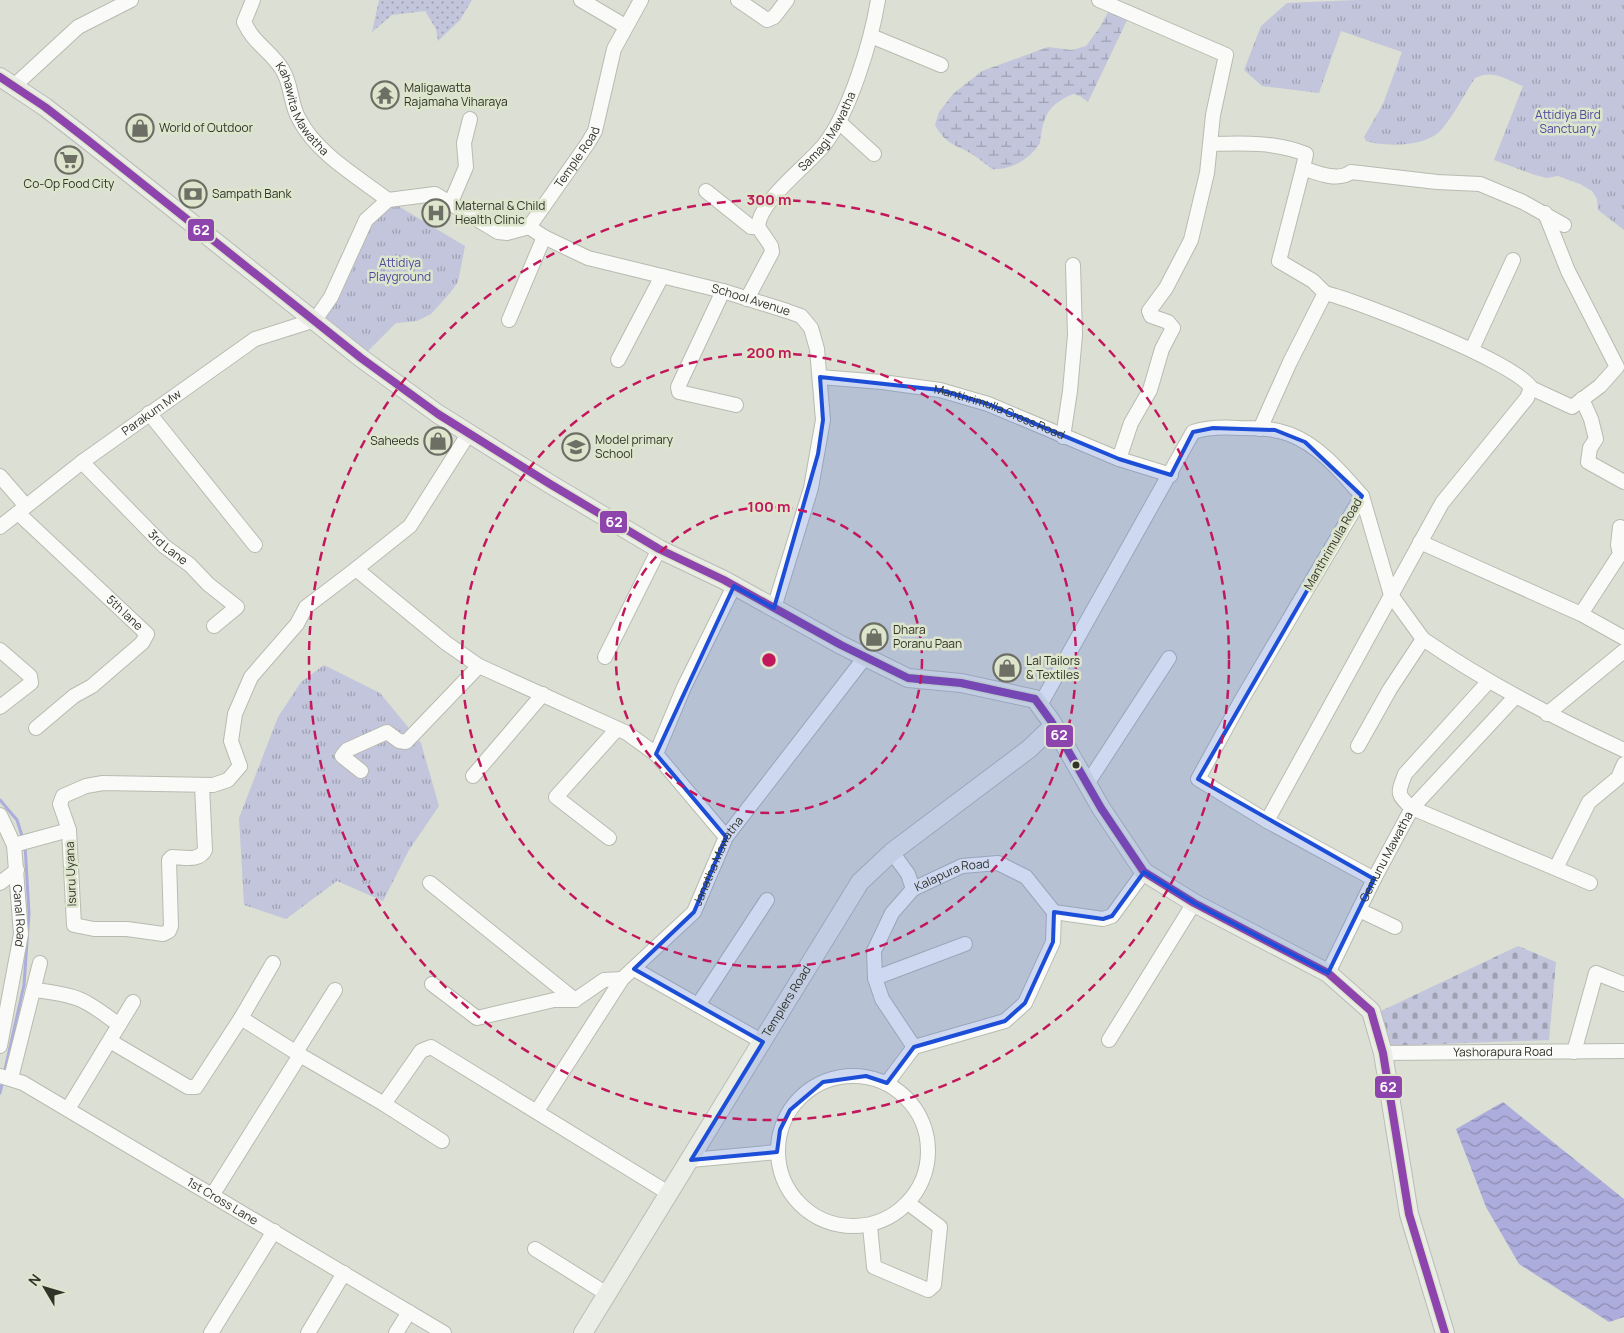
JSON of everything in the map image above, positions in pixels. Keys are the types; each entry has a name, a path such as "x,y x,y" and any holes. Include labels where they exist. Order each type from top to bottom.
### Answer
{"main road":[{"path":"7,82 84,138 408,393 550,484 659,549 734,586 841,645 908,678 961,683 1034,700 1040,705 1087,784 1144,872 1194,903 1328,972 1371,1011 1383,1053 1410,1214 1445,1333"},
{"name":"Templers Road","path":"583,1333 860,882 892,852 1029,749 1052,727"}],"street":[{"path":"7,82 78,27 131,0"},
{"name":"Kahawita Mawatha","path":"253,0 244,22 250,36 278,62 286,76 298,119 323,150 388,200"},
{"path":"581,0 625,26"},
{"name":"Temple Road","path":"529,227 595,131 610,61 625,26 641,0"},
{"path":"738,0 767,20 774,17 788,0"},
{"name":"Samagi Mawatha","path":"758,227 762,212 823,146 839,122 871,36 878,0"},
{"path":"1099,0 1226,54 1213,115 1212,144 1207,173 1190,240 1166,288 1149,311 1151,316 1168,322 1173,328 1162,349 1150,390 1131,423 1119,459"},
{"path":"871,36 941,65"},
{"path":"451,202 466,167 464,143 470,119"},
{"path":"839,122 874,154"},
{"path":"1212,144 1260,143 1285,147 1306,154 1279,261 1313,281 1325,293 1472,348 1523,379 1531,388 1572,407 1600,386 1617,367 1568,271 1545,213"},
{"path":"1303,168 1333,176 1343,176 1351,172 1437,182 1480,184 1508,194 1564,224"},
{"path":"706,191 751,227 758,227 771,246 772,252 747,299"},
{"path":"315,320 331,297 366,220 388,200 435,194 498,232 507,234 529,227"},
{"name":"School Avenue","path":"529,227 544,237 588,258 747,299 801,316 811,328 817,349 823,420 811,488 774,608"},
{"path":"509,320 544,237"},
{"path":"1472,348 1512,260"},
{"path":"1063,437 1070,391 1075,335 1073,265"},
{"path":"618,360 662,276"},
{"path":"723,292 678,387 679,392 736,405"},
{"path":"1260,429 1290,362 1325,293"},
{"name":"Parakum Mw","path":"0,526 149,412 255,339 315,320"},
{"name":"Manthrimulla Cross Road","path":"820,377 882,382 940,390 988,404 1119,459 1171,475"},
{"path":"1267,821 1442,503 1527,398 1531,388"},
{"path":"1582,399 1591,419 1596,439 1590,448 1588,462 1624,482"},
{"path":"149,412 255,545"},
{"name":"Manthrimulla Road","path":"1040,705 1171,475 1193,432 1213,428 1260,429 1290,434 1305,442 1337,468 1362,496 1242,699 1198,779 1267,821 1374,879"},
{"path":"202,785 213,785 228,780 240,766 231,741 235,714 251,677 297,624 306,607 410,526 470,433"},
{"name":"3rd Lane","path":"82,462 164,546 176,554 237,607 214,626"},
{"path":"0,476 22,509"},
{"path":"1362,496 1392,595 1423,638 1488,682 1547,714 1624,750"},
{"name":"5th lane","path":"22,509 147,634 142,643 92,686 74,696 36,728"},
{"path":"1582,614 1620,554 1618,545 1620,527 1624,529"},
{"path":"1420,542 1582,614 1624,638"},
{"path":"605,657 659,549"},
{"path":"356,568 446,643 479,666 617,729 656,754 726,837"},
{"path":"656,754 684,687 734,586"},
{"path":"1358,746 1390,689 1423,638"},
{"path":"0,650 30,676 31,683 0,707"},
{"path":"1547,714 1624,651"},
{"name":"Janatha Mawatha","path":"537,1111 622,979 694,912 726,837 866,656"},
{"path":"1087,784 1169,658"},
{"path":"362,771 342,756 347,750 386,732 399,741 406,742 479,666"},
{"name":"Gemunu Mawatha","path":"1328,972 1412,808 1400,798 1399,792 1405,774 1488,682"},
{"path":"473,776 543,694"},
{"path":"1515,697 1412,808 1590,882"},
{"path":"609,838 556,797 617,729"},
{"path":"1556,868 1589,802 1618,778 1624,764"},
{"name":"Isuru Uyana","path":"103,783 202,785 205,850 202,855 195,858 172,857 169,860 171,926 169,931 163,934 74,925 69,830 60,804 63,796 86,786 103,783"},
{"name":"Canal Road","path":"0,815 19,843 17,870 21,934 0,1046"},
{"path":"19,843 69,830"},
{"path":"892,852 908,874 913,889"},
{"name":"Kalapura Road","path":"914,1047 882,999 875,978 874,951 892,913 913,889 962,866 998,863 1026,877 1054,912"},
{"path":"0,883 17,870"},
{"path":"887,1083 914,1047 1005,1021 1025,1003 1053,942 1054,912 1103,919 1112,916 1144,872"},
{"path":"430,883 575,1000"},
{"path":"698,1005 766,900"},
{"path":"1109,1040 1194,903"},
{"path":"1359,910 1395,927"},
{"path":"875,978 966,944"},
{"path":"6,1077 35,990 40,963"},
{"path":"110,1041 188,1087 196,1087 274,963"},
{"path":"634,968 763,1042"},
{"path":"1574,1052 1596,973 1624,984"},
{"path":"432,984 477,1018 554,1000 575,1000 604,980 622,979"},
{"path":"35,990 68,994 90,1002 120,1025"},
{"path":"214,1194 335,990"},
{"path":"68,1109 133,1002"},
{"path":"241,1018 442,1141"},
{"path":"384,1104 421,1051 431,1047 670,1194"},
{"name":"Yashorapura Road","path":"1383,1053 1624,1052"},
{"path":"844,1076 866,1076 887,1083 904,1094 916,1110 925,1128 929,1148 927,1168 920,1187 908,1204 884,1221 870,1226 850,1227 831,1224 813,1217 798,1204 787,1189 779,1171 777,1152 780,1130 790,1110 804,1094 817,1086 844,1076"},
{"name":"1st Cross Lane","path":"6,1077 68,1109 214,1194 444,1333"},
{"path":"691,1160 777,1152"},
{"path":"870,1226 874,1267 928,1290 932,1289 940,1227 908,1204"},
{"path":"211,1333 274,1231"},
{"path":"535,1249 607,1294"},
{"path":"308,1333 344,1274"},
{"path":"396,1333 409,1312"}],"highlighted area":[{"path":"820,377 940,390 988,404 1119,459 1171,475 1193,432 1213,428 1275,430 1305,442 1362,496 1198,779 1374,879 1328,973 1194,903 1144,872 1112,916 1103,919 1054,912 1053,942 1025,1003 1005,1021 914,1047 887,1083 866,1076 823,1082 790,1110 780,1130 777,1152 691,1160 763,1042 634,969 694,912 726,837 656,754 734,586 774,608 818,454 823,420"}],"green space":[{"path":"379,0 472,0 460,20 438,41 436,29 425,11 392,15 372,32"},
{"name":"Attidiya Bird Sanctuary","path":"1356,0 1624,0 1624,230 1598,210 1597,199 1592,191 1580,184 1558,176 1547,178 1535,175 1494,160 1523,86 1505,78 1487,74 1475,78 1450,118 1434,136 1416,143 1395,145 1366,141 1364,137 1383,104 1402,52 1341,31 1319,93 1262,86 1244,70 1261,26 1287,3"},
{"path":"1112,5 1130,14 1088,102 1080,96 1073,94 1052,107 1045,119 1040,143 1025,159 1006,168 992,169 973,154 950,142 935,125 939,112 953,94 982,71 1048,47 1072,50 1086,46 1100,27"},
{"name":"Attidiya Playground","path":"388,200 465,246 458,282 431,314 417,321 396,323 361,358 315,320 348,257"},
{"path":"324,665 380,693 421,743 439,806 409,850 383,901 337,881 286,919 244,905 239,818 278,717 301,682"},
{"path":"1518,946 1556,962 1549,1040 1384,1046 1381,1011"}],"water":[{"path":"1503,1102 1624,1199 1624,1317 1609,1322 1519,1264 1486,1207 1456,1129"}],"waterway":[{"path":"0,800 17,820 23,839"},
{"path":"4,1074 24,985 29,913 25,845"},
{"path":"0,1093 3,1080"}],"transit line":[{"name":"62","path":"0,77 45,107 85,138 361,358 438,414 550,484 659,549 724,580 841,645 908,678 961,683 1035,699 1051,721 1101,808 1144,872 1194,903 1328,973 1371,1011 1383,1053 1409,1214 1445,1333"}],"place":[{"name":"Maligawatta Rajamaha Viharaya","path":"385,95"},
{"name":"World of Outdoor","path":"140,128"},
{"name":"Co-Op Food City","path":"69,160"},
{"name":"Sampath Bank","path":"193,194"},
{"name":"Maternal & Child Health Clinic","path":"436,213"},
{"name":"Saheeds","path":"438,441"},
{"name":"Model primary School","path":"576,447"},
{"name":"Dhara Poranu Paan","path":"874,637"},
{"name":"Lal Tailors & Textiles","path":"1007,668"}]}
